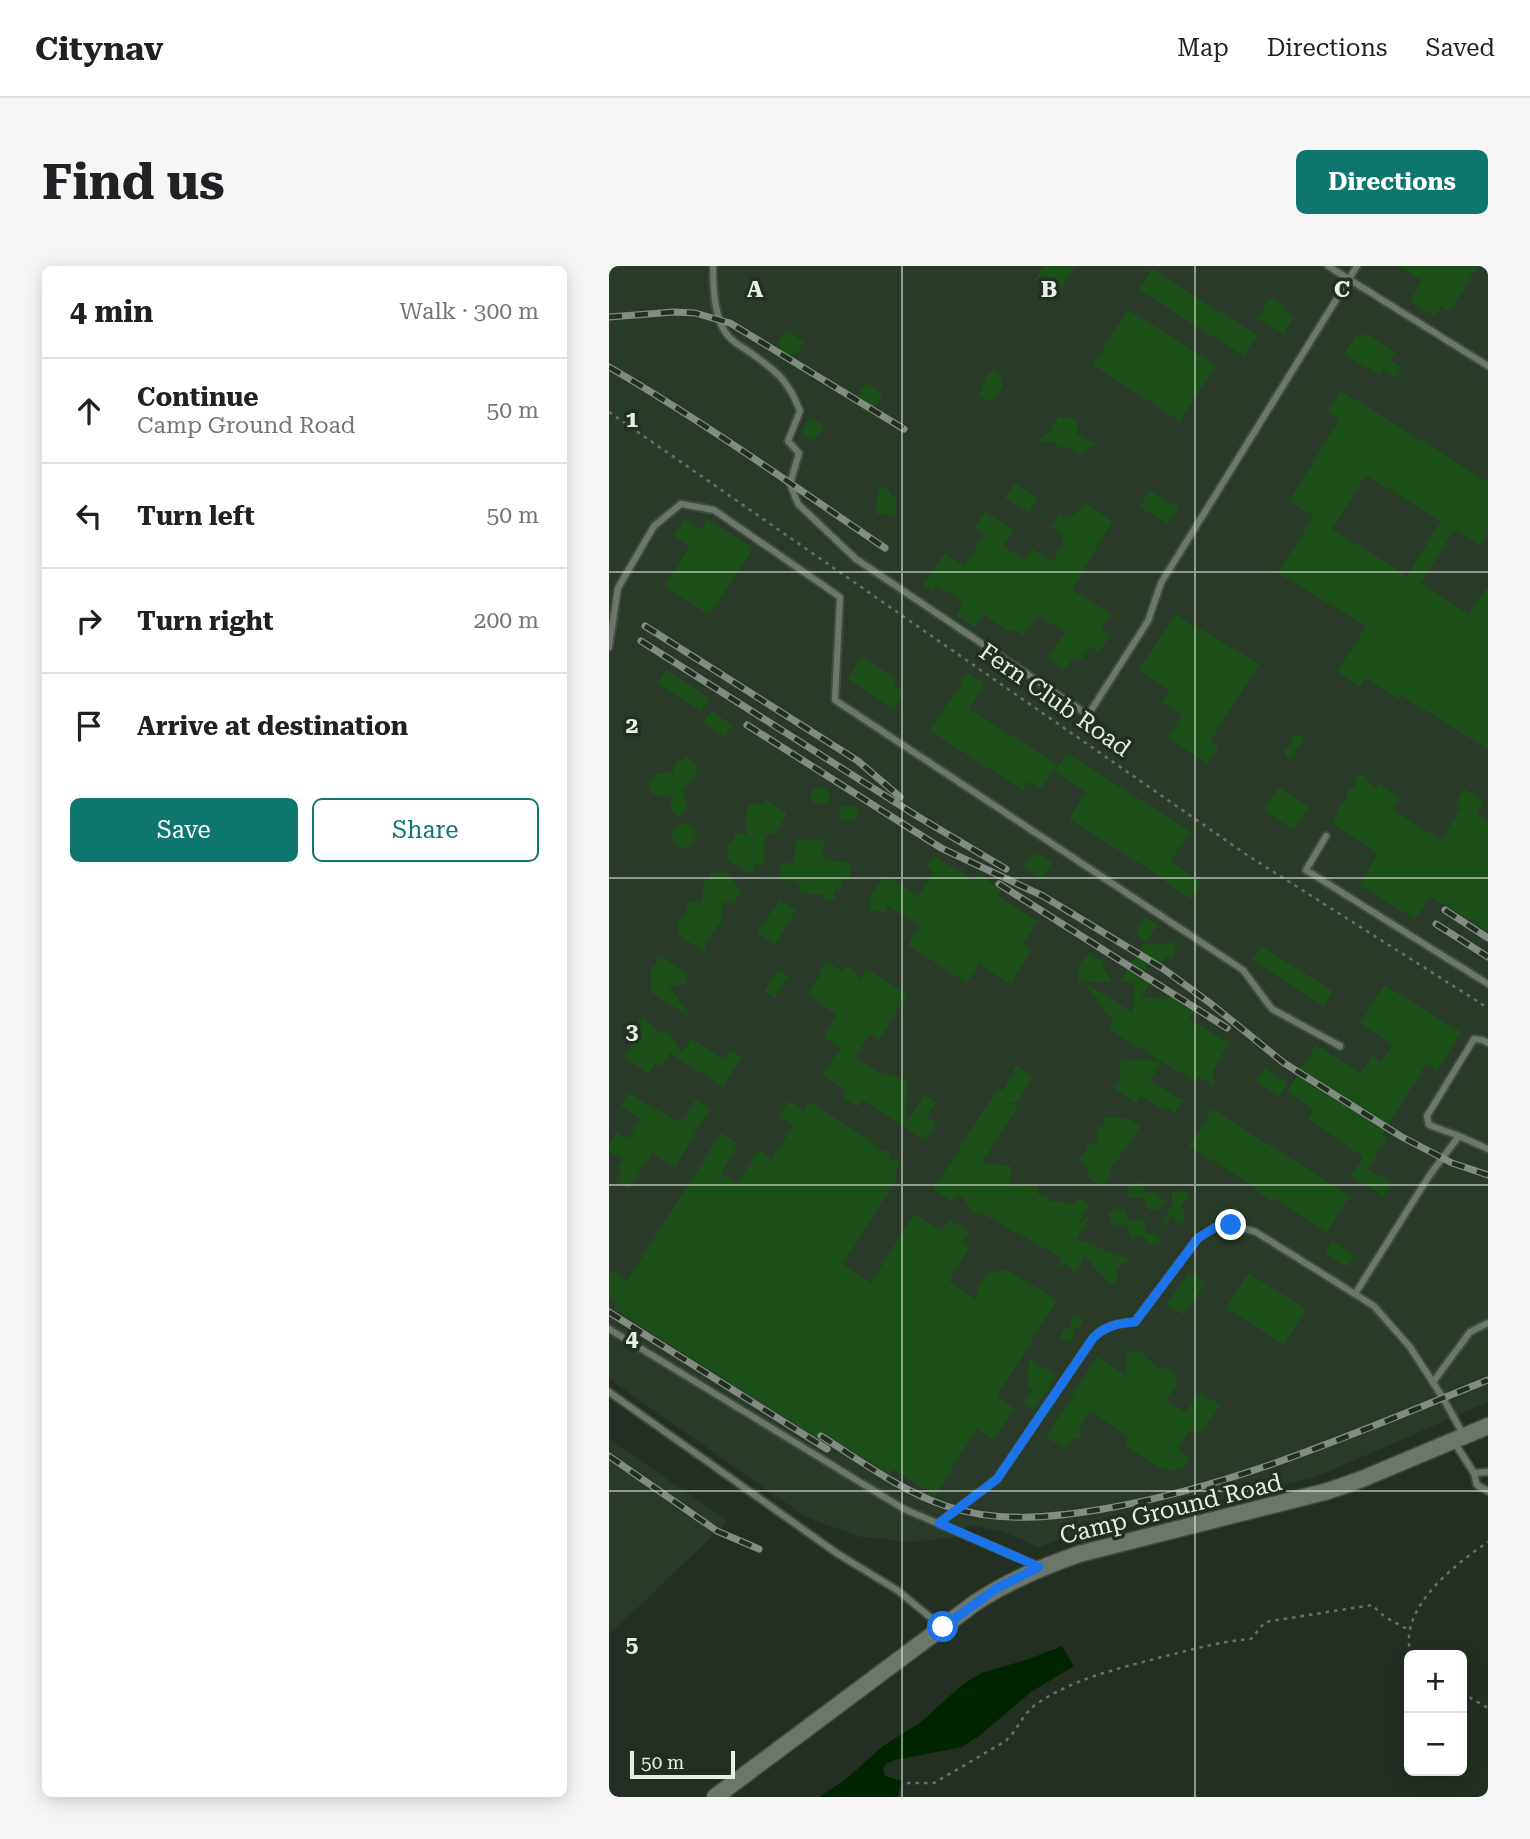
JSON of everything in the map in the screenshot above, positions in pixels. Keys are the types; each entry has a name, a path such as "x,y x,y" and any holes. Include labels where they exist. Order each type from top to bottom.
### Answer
{"street":[{"name":"Camp Ground Road","path":"715,1797 997,1588 1039,1567 1079,1554 1301,1500 1363,1479 1488,1426"}],"lane":[{"path":"713,266 713,286 720,319 729,338 772,369 792,390 800,411 788,442 799,453 790,484 798,505 856,558 1089,715 1148,621 1161,583 1357,266"},
{"path":"1328,266 1488,366"},
{"path":"609,646 618,588 654,526 681,504 714,510 841,597 835,700 1243,970 1272,1009 1340,1046"},
{"path":"1326,836 1306,870 1488,984"},
{"path":"1488,1043 1474,1040 1427,1116 1429,1125 1488,1149"},
{"path":"1355,1294 1429,1176 1459,1136"},
{"path":"939,1523 997,1479 1093,1338 1103,1329 1122,1322 1135,1322 1198,1238 1216,1227 1231,1225 1256,1231 1374,1306 1410,1347 1433,1382 1477,1485 1488,1491"},
{"path":"1433,1382 1470,1332 1488,1323"},
{"path":"609,1329 904,1509 1039,1567"},
{"path":"609,1392 838,1554 897,1590 943,1627"},
{"path":"1474,1473 1488,1472"}],"path":[{"name":"Fern Club Road","path":"609,412 1247,855 1488,1008"},
{"path":"1411,1650 1409,1630 1419,1607 1435,1586 1459,1563 1488,1542"},
{"path":"907,1783 923,1784 945,1778 1004,1742 1027,1712 1070,1685 1183,1652 1251,1639 1265,1622 1372,1605 1385,1617 1409,1630"},
{"path":"1467,1696 1488,1708"}],"shaded area":[{"path":"609,266 1488,266 1488,1402 1316,1477 1082,1532 1038,1547 1004,1532 969,1525 960,1537 910,1542 861,1537 806,1517 609,1379"},
{"path":"609,1439 728,1521 609,1635"},
{"path":"1062,1646 1074,1666 1031,1692 979,1736 962,1747 886,1764 883,1769 885,1776 902,1781 898,1797 819,1797 846,1779 883,1746 921,1722 962,1685 981,1673"}],"building":[{"path":"1044,266 1075,266 1058,294 1055,292 1044,304 1038,301 1037,297 1044,285 1035,280"},
{"path":"1399,266 1478,266 1450,311 1441,306 1435,316 1410,301 1422,281"},
{"path":"1152,269 1257,335 1244,356 1139,290"},
{"path":"1270,298 1286,307 1284,310 1294,316 1284,333 1257,319"},
{"path":"1128,310 1216,365 1180,421 1093,365"},
{"path":"786,331 804,342 790,364 772,353"},
{"path":"1362,332 1395,352 1390,360 1402,368 1396,378 1383,370 1380,375 1344,354 1356,335 1359,337"},
{"path":"994,371 1001,376 1003,386 992,403 979,395 987,375"},
{"path":"866,383 883,394 870,414 853,403"},
{"path":"1341,391 1488,482 1488,532 1480,545 1454,530 1420,584 1468,614 1488,586 1488,749 1401,695 1399,699 1365,678 1360,687 1337,672 1366,626 1278,573 1314,516 1289,501 1340,419 1328,412","holes":["1366,475 1441,521 1407,576 1332,529"]},
{"path":"810,417 824,426 814,441 801,433"},
{"path":"1057,417 1077,419 1077,434 1094,443 1083,455 1070,448 1057,447 1056,442 1037,441 1052,430 1053,424 1057,424"},
{"path":"1015,483 1038,498 1029,512 1005,498"},
{"path":"878,488 887,488 892,497 896,497 895,515 876,514"},
{"path":"1150,490 1179,508 1168,524 1140,507"},
{"path":"1085,504 1112,521 1072,590 1111,614 1101,630 1110,636 1099,653 1089,646 1080,661 1074,657 1065,670 1048,659 1065,632 1038,615 1024,636 1013,629 1011,632 983,614 975,627 956,615 964,602 937,585 933,591 923,585 944,553 964,566 985,534 975,528 985,512 1013,530 1003,546 1024,560 1032,549 1052,562 1064,543 1060,541 1063,535 1051,528 1059,514 1070,518"},
{"path":"684,519 700,530 707,519 753,548 710,615 665,587 690,546 674,536"},
{"path":"1175,614 1259,664 1210,742 1219,747 1208,764 1167,738 1182,715 1162,703 1170,690 1139,670"},
{"path":"861,657 896,678 892,684 904,691 894,709 848,679"},
{"path":"666,670 709,698 701,711 658,684"},
{"path":"966,673 984,683 969,709 1057,764 1041,789 1028,781 1023,790 930,731 951,698 962,687 959,685"},
{"path":"711,711 732,725 725,737 703,723"},
{"path":"1297,734 1303,737 1303,743 1296,748 1295,757 1288,759 1284,751"},
{"path":"1066,753 1190,831 1170,862 1202,883 1191,899 1165,882 1166,880 1069,819 1086,791 1055,772"},
{"path":"685,755 695,763 697,772 696,777 682,790 688,806 678,819 671,808 671,797 653,794 650,783 658,773 673,773 675,764 678,760 684,761"},
{"path":"1365,776 1375,790 1379,784 1400,797 1392,810 1441,840 1461,808 1455,804 1464,789 1484,802 1477,814 1488,821 1488,932 1430,896 1415,919 1359,885 1378,854 1333,824 1340,805 1347,799 1347,792 1355,786 1356,778"},
{"path":"823,787 829,793 829,803 817,804 811,801 811,793 815,788"},
{"path":"1279,788 1309,807 1294,830 1264,811"},
{"path":"764,799 787,813 776,834 765,834 764,864 754,865 753,875 727,859 728,845 733,842 735,834 746,835 747,804 764,805"},
{"path":"845,805 857,807 859,814 853,821 840,820 840,808"},
{"path":"686,822 694,829 696,839 692,845 683,849 674,844 672,834 674,829"},
{"path":"796,839 824,840 823,858 851,862 850,876 843,879 841,890 835,890 835,900 823,899 823,894 801,893 796,881 783,880 779,868 784,863 794,863"},
{"path":"1034,852 1052,863 1042,879 1024,868"},
{"path":"934,856 974,880 978,874 1001,890 997,896 1037,921 1022,945 1031,951 1011,984 979,963 967,983 908,945 919,924 886,905 886,912 870,910 870,896 884,875 918,896 934,871 927,867"},
{"path":"711,873 728,873 741,892 735,903 723,902 721,923 717,923 716,932 712,932 711,941 706,940 706,953 677,934 687,902 702,903 703,883"},
{"path":"779,900 796,910 775,944 757,933"},
{"path":"1145,917 1157,925 1147,941 1135,934"},
{"path":"1175,940 1174,957 1166,957 1160,967 1150,961 1141,976 1155,984 1149,984 1141,997 1168,999 1170,996 1183,1002 1195,1009 1189,1019 1229,1043 1212,1071 1215,1085 1198,1077 1196,1082 1161,1061 1150,1081 1183,1100 1175,1113 1167,1108 1166,1111 1140,1096 1136,1102 1114,1089 1119,1081 1121,1059 1160,1061 1108,1028 1114,1019 1108,1016 1084,982 1133,1013 1135,983 1120,982 1144,943 1168,944"},
{"path":"1261,946 1333,991 1324,1006 1252,960"},
{"path":"1088,952 1102,961 1112,982 1078,981 1079,972 1076,971"},
{"path":"657,955 687,973 686,981 681,986 669,986 691,1018 651,992 651,967 656,965"},
{"path":"826,961 843,972 849,965 859,980 866,969 907,994 879,1040 870,1034 855,1058 884,1075 907,1080 906,1123 924,1095 936,1103 927,1116 937,1122 926,1140 862,1100 858,1107 842,1097 847,1090 822,1076 840,1048 824,1037 837,1015 808,995"},
{"path":"778,970 789,976 775,998 764,991"},
{"path":"1384,985 1461,1032 1437,1071 1426,1064 1382,1136 1387,1139 1368,1169 1392,1183 1384,1196 1351,1176 1363,1157 1308,1119 1314,1109 1287,1092 1316,1045 1361,1073 1372,1056 1381,1062 1393,1044 1360,1024"},
{"path":"644,1017 657,1031 670,1034 682,1053 691,1039 724,1059 730,1050 742,1057 723,1087 670,1053 661,1067 655,1063 649,1073 625,1058 637,1038 634,1025"},
{"path":"1016,1066 1033,1076 1018,1101 1021,1102 1008,1102 1018,1107 982,1163 1011,1166 1010,1185 1038,1187 1038,1195 1048,1195 1049,1201 1074,1204 1078,1198 1090,1205 1078,1223 1092,1213 1076,1239 1131,1260 1116,1268 1118,1278 1113,1284 1092,1265 1093,1263 1084,1258 1074,1274 1067,1264 1057,1267 1061,1257 981,1213 970,1212 959,1192 952,1202 933,1190 998,1088 1003,1091"},
{"path":"1264,1068 1288,1082 1279,1096 1256,1081"},
{"path":"629,1093 673,1119 683,1120 696,1099 710,1108 675,1167 652,1153 629,1189 616,1180 622,1169 618,1167 623,1159 609,1151 609,1145 617,1132 628,1139 640,1119 621,1106"},
{"path":"789,1101 804,1110 809,1102 876,1144 876,1150 889,1151 889,1159 899,1160 898,1170 894,1175 898,1177 842,1265 871,1283 914,1214 942,1231 949,1220 969,1232 962,1243 969,1248 949,1281 977,1300 977,1288 985,1276 989,1272 999,1273 999,1270 1009,1271 1057,1300 997,1396 1014,1408 994,1440 977,1429 935,1495 893,1469 889,1474 821,1431 816,1437 614,1309 618,1303 609,1297 609,1270 627,1281 721,1133 738,1144 721,1174 737,1184 759,1151 772,1159 787,1136 793,1125 779,1116"},
{"path":"1212,1109 1350,1196 1327,1232 1273,1198 1271,1200 1189,1146"},
{"path":"1105,1117 1126,1118 1140,1127 1109,1172 1111,1173 1103,1186 1086,1176 1089,1172 1079,1159 1086,1151 1087,1143 1097,1144 1098,1126 1103,1126"},
{"path":"1141,1183 1146,1193 1156,1193 1167,1203 1157,1210 1149,1210 1143,1197 1129,1198 1128,1185"},
{"path":"1172,1187 1176,1195 1181,1189 1188,1193 1189,1197 1181,1206 1186,1216 1183,1223 1176,1223 1173,1215 1166,1224 1163,1222 1172,1202"},
{"path":"1116,1208 1124,1209 1128,1221 1143,1220 1147,1234 1160,1237 1159,1245 1151,1246 1143,1236 1131,1237 1127,1225 1112,1225 1109,1213"},
{"path":"1332,1241 1355,1255 1347,1267 1324,1253"},
{"path":"1189,1272 1205,1284 1184,1315 1167,1304"},
{"path":"1248,1273 1306,1309 1284,1345 1226,1308"},
{"path":"1076,1316 1083,1321 1082,1325 1074,1330 1073,1339 1069,1342 1060,1338 1063,1331 1070,1327 1071,1318"},
{"path":"1134,1350 1142,1352 1158,1369 1167,1368 1175,1373 1176,1386 1165,1401 1185,1413 1200,1392 1220,1405 1202,1433 1189,1431 1178,1450 1190,1458 1185,1466 1175,1470 1161,1469 1124,1445 1129,1436 1090,1411 1079,1429 1082,1438 1073,1437 1066,1449 1046,1437 1097,1357 1126,1376 1127,1354"},
{"path":"1029,1358 1056,1376 1034,1410 1024,1404 1032,1391 1028,1385"}],"railway":[{"path":"609,317 695,313 730,323 904,429"},
{"path":"609,367 714,432 885,548"},
{"path":"645,626 858,761 900,797"},
{"path":"641,641 917,816 1006,869"},
{"path":"747,725 941,848 1043,896 1162,968 1284,1063 1402,1137 1452,1163 1488,1175"},
{"path":"999,884 1227,1028"},
{"path":"1445,910 1488,938"},
{"path":"1436,924 1488,957"},
{"path":"609,1312 827,1449"},
{"path":"821,1436 897,1484 929,1500 984,1515 1044,1516 1084,1512 1153,1499 1251,1471 1346,1437 1488,1380"},
{"path":"609,1456 717,1531 759,1549"}],"route":[{"path":"943,1627 997,1588 1039,1567 939,1523 997,1479 1093,1338 1103,1329 1122,1322 1135,1322 1198,1238 1216,1227 1231,1225"}]}
